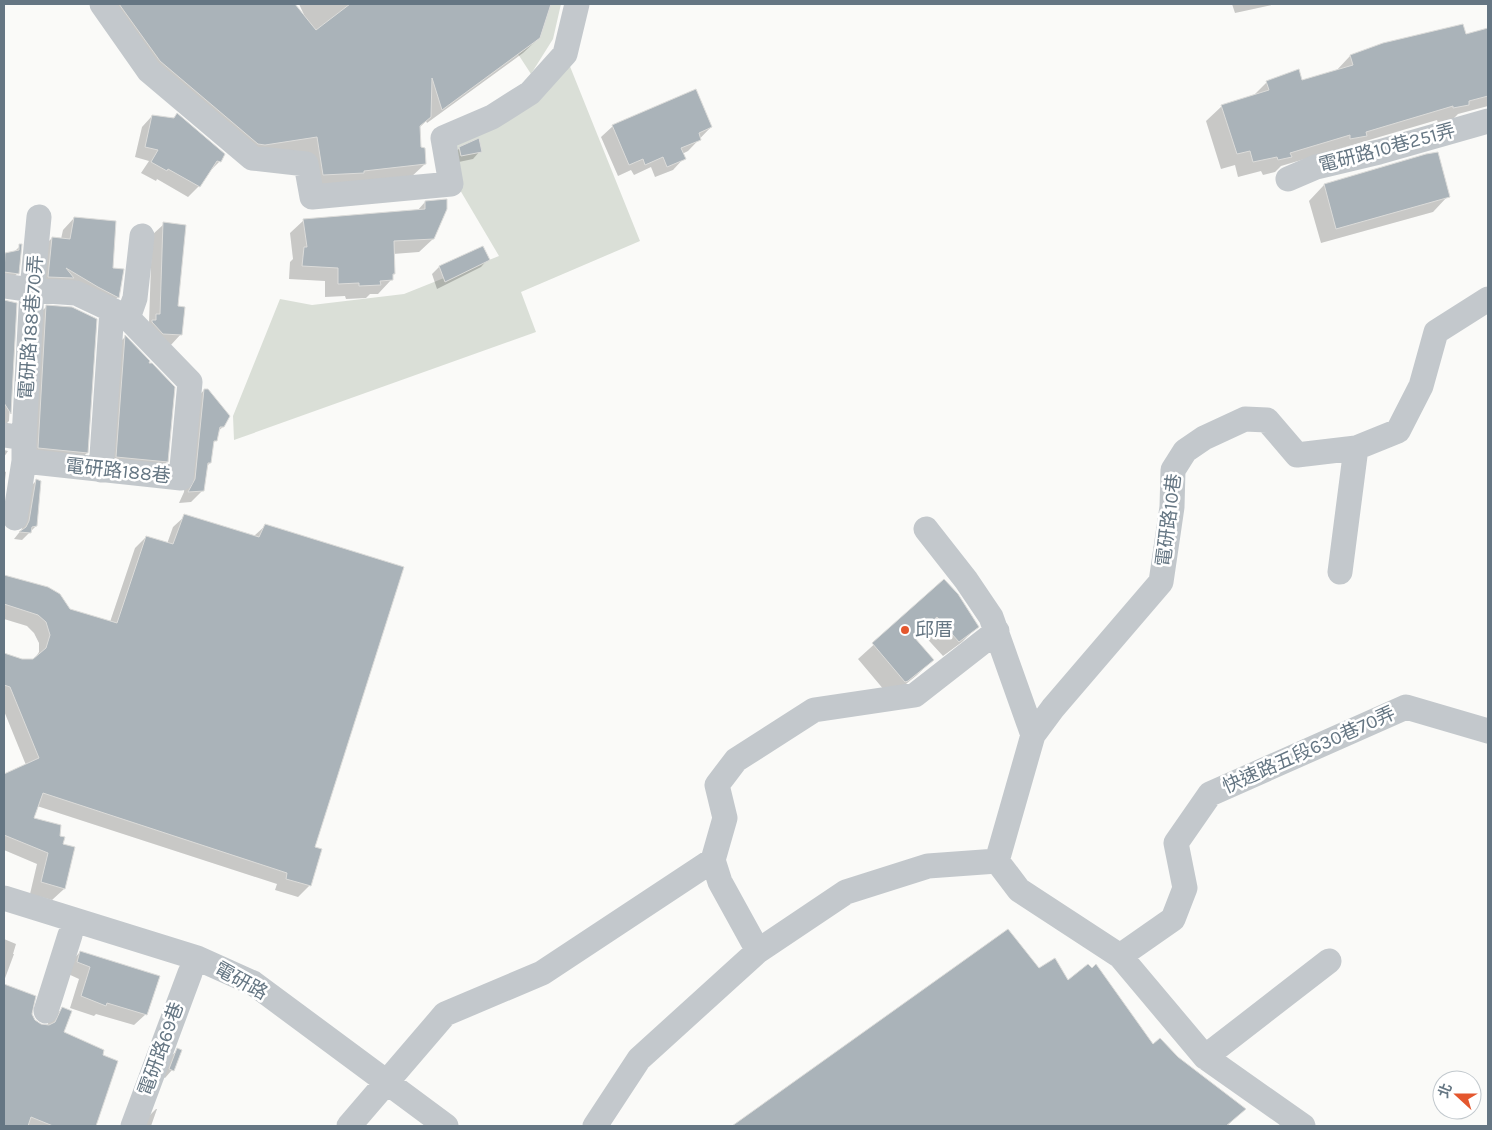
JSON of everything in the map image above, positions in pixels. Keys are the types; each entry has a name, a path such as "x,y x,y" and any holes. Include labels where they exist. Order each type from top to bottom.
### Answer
{"street":[{"path":"102,4 149,71 252,158 306,164 312,197 451,184 443,138 492,117 530,94 565,54 576,4"},
{"name":"電研路10巷251弄","path":"1288,178 1316,167 1379,152 1488,121"},
{"name":"電研路188巷70弄","path":"15,518 17,445 39,216"},
{"path":"101,470 120,314 135,298 142,236"},
{"name":"電研路188巷","path":"4,286 76,293 120,314 190,382 181,478 101,470 17,445"},
{"name":"電研路10巷","path":"997,861 1033,735 1053,708 1161,582 1172,507 1172,470 1185,451 1204,438 1245,419 1268,420 1297,456 1356,448 1398,431 1421,386 1436,332 1488,298"},
{"path":"1340,572 1356,448"},
{"path":"926,529 966,580 991,617 1033,735"},
{"path":"758,951 720,882 713,860 725,818 717,785 736,760 814,710 915,695 997,631"},
{"name":"快速路五段630巷70弄","path":"1120,956 1173,919 1185,888 1176,843 1210,794 1406,707 1488,731"},
{"path":"349,1126 445,1014 542,973 713,860"},
{"path":"595,1126 639,1059 758,951 846,892 928,866 997,861 1019,890 1120,956 1206,1056 1303,1126"},
{"name":"電研路","path":"4,898 197,958 253,983 382,1087 424,1126"},
{"name":"電研路","path":"4,915 190,973 252,999 382,1087 446,1126"},
{"path":"46,1011 70,935"},
{"path":"1206,1056 1329,961"},
{"name":"電研路69巷","path":"133,1126 190,973"}],"shaded area":[{"path":"551,4 561,4 553,39 531,74 518,54 540,38"},
{"path":"565,54 640,241 521,292 536,332 234,440 233,416 280,299 312,305 404,294 499,256 447,168 443,138"}],"building":[{"path":"119,4 295,4 316,30 350,4 551,4 540,38 442,110 432,78 431,117 420,126 421,147 425,148 426,164 364,171 364,173 323,175 317,137 265,145 258,144 160,61"},
{"path":"1463,24 1466,34 1488,28 1488,96 1469,101 1469,105 1453,108 1453,106 1366,132 1367,136 1350,139 1350,135 1290,153 1292,157 1278,160 1277,157 1253,162 1250,151 1237,154 1221,105 1269,90 1266,81 1299,69 1302,80 1353,65 1350,55 1383,43"},
{"path":"696,89 712,127 699,133 701,140 681,148 686,159 667,167 663,157 645,165 643,159 629,165 612,125"},
{"path":"177,113 225,154 221,162 217,161 200,187 151,162 158,150 145,147 152,115 174,118"},
{"path":"479,138 482,152 461,156 459,147"},
{"path":"1438,152 1450,197 1336,229 1324,184"},
{"path":"447,199 447,209 434,239 394,241 395,274 393,274 393,280 380,281 381,285 359,286 359,283 338,284 338,268 302,266 304,247 307,247 303,219 425,209 425,201"},
{"path":"74,217 116,221 113,268 124,269 119,298 66,268 74,278 48,277 52,237 70,239"},
{"path":"163,222 186,225 178,306 185,307 182,335 163,334 152,322 152,320 156,320 156,314 160,314"},
{"path":"19,244 22,244 19,274 4,272 5,253 19,250"},
{"path":"483,246 490,260 445,282 439,266"},
{"path":"4,300 17,303 11,414 4,403"},
{"path":"46,305 72,307 97,319 88,453 38,448"},
{"path":"125,335 150,361 149,363 152,363 175,387 168,462 116,457"},
{"path":"204,389 208,389 230,416 224,427 220,427 217,441 214,441 211,463 208,463 204,491 188,492 195,479"},
{"path":"36,479 41,481 37,526 32,527 31,533 19,532 26,527 29,521"},
{"path":"184,514 259,537 265,524 404,567 315,847 322,849 311,886 286,879 287,873 43,793 34,818 61,825 60,836 65,837 63,844 75,847 65,889 41,882 48,853 4,835 4,774 39,758 10,687 4,685 4,653 22,659 33,659 46,648 50,635 46,622 38,615 4,604 4,575 48,587 60,594 70,609 117,623 146,536 173,544"},
{"name":"邱厝","path":"944,579 958,594 979,627 959,642 937,617 914,637 934,660 905,682 872,643"},
{"path":"1008,929 1039,968 1055,958 1068,980 1088,964 1092,968 1096,964 1153,1044 1160,1038 1178,1057 1246,1109 1226,1126 732,1126"},
{"path":"80,951 160,976 147,1015 107,1003 106,1006 81,996 90,967 77,962"},
{"path":"4,984 36,996 32,1014 35,1020 41,1024 49,1025 55,1022 62,1007 72,1011 64,1032 104,1050 103,1055 118,1061 96,1126 53,1126 31,1117 28,1126 4,1126"},
{"path":"177,1048 182,1050 174,1071 169,1069"}],"place":[{"name":"邱厝","path":"905,630"}]}
